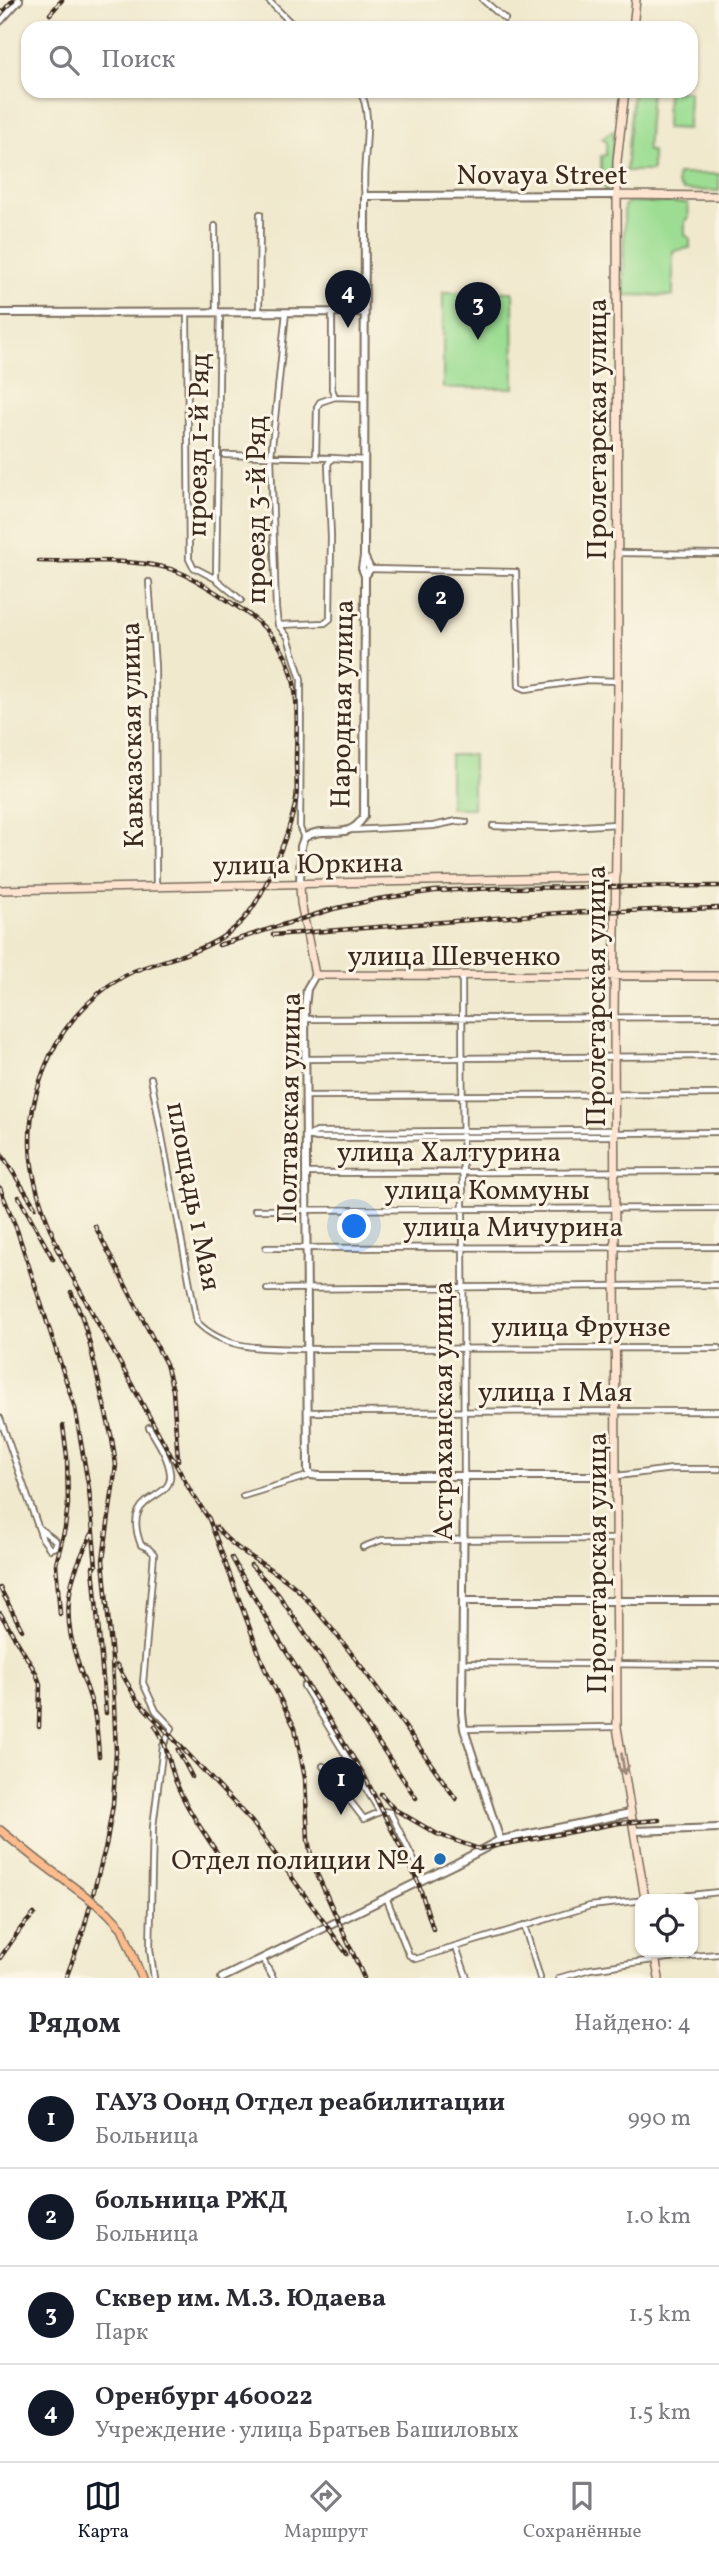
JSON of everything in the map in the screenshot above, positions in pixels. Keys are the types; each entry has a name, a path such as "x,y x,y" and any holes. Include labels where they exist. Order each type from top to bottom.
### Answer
{"main road":[{"path":"634,21 636,0"},
{"name":"Пролетарская улица","path":"624,98 617,161 618,681 614,1017 617,1727 644,1894"},
{"name":"Novaya Street","path":"617,195 719,196"},
{"name":"улица Юркина","path":"0,890 616,877"},
{"name":"Полтавская улица","path":"300,884 303,919 315,975"},
{"name":"улица Шевченко","path":"315,975 719,976"},
{"path":"1,1830 107,1912 122,1928 142,1978"},
{"path":"655,1957 659,1978"}],"street":[{"path":"0,21 19,0"},
{"path":"268,0 289,21"},
{"path":"483,0 505,19"},
{"name":"Народная улица","path":"352,830 364,816 363,168 368,111 363,98"},
{"name":"Novaya Street","path":"365,196 617,195"},
{"path":"259,313 260,214"},
{"name":"проезд 1-й Ряд","path":"215,226 218,313 216,579"},
{"name":"проезд 3-й Ряд","path":"278,625 271,456 286,312"},
{"path":"332,312 332,390 335,397"},
{"path":"0,313 363,312"},
{"name":"проезд 1-й Ряд","path":"187,313 189,559 193,567 216,579 241,600"},
{"path":"316,457 317,408 320,402 335,397 364,398"},
{"path":"225,455 364,460"},
{"path":"278,625 325,623 330,619 328,464 332,458"},
{"path":"618,553 719,554"},
{"name":"Народная улица","path":"365,556 370,569 365,576"},
{"path":"370,569 516,572 519,686 526,689 587,680 618,681"},
{"name":"Кавказская улица","path":"149,582 155,667 156,887"},
{"name":"Полтавская улица","path":"278,625 288,637 301,679 300,828 304,838 301,846 300,884"},
{"path":"304,838 316,832 466,822"},
{"path":"493,826 549,828 617,824"},
{"name":"Полтавская улица","path":"311,1475 308,1467 307,1412 305,1019 307,989 315,975"},
{"name":"Астраханская улица","path":"462,976 462,1713 464,1729 500,1840"},
{"path":"305,1019 719,1017"},
{"path":"305,1059 719,1056"},
{"name":"площадь 1 Мая","path":"151,1078 197,1322"},
{"path":"306,1096 719,1094"},
{"path":"306,1136 317,1132 719,1132"},
{"name":"улица Халтурина","path":"305,1172 719,1171"},
{"name":"улица Коммуны","path":"255,1210 719,1208"},
{"name":"улица Мичурина","path":"266,1248 719,1247"},
{"path":"267,1289 719,1285"},
{"name":"улица Фрунзе","path":"197,1322 229,1342 242,1346 307,1349 719,1348"},
{"name":"улица 1 Мая","path":"307,1412 719,1411"},
{"path":"0,1418 40,1529"},
{"path":"149,1427 166,1459 170,1475 165,1489 144,1502 138,1509 136,1518 141,1545 154,1554 143,1683 156,1711 172,1728 163,1746 153,1827 150,1949 155,1978"},
{"path":"243,1496 311,1475 617,1476 672,1469 719,1469"},
{"path":"363,1547 382,1540 618,1539"},
{"path":"463,1601 719,1601"},
{"path":"462,1663 719,1665"},
{"path":"304,1686 380,1812"},
{"path":"464,1729 617,1727"},
{"path":"323,1766 364,1819 380,1812 390,1812 423,1880"},
{"path":"222,1978 500,1840 630,1814"},
{"path":"634,1832 719,1828"},
{"path":"698,1894 719,1892"},
{"path":"386,1897 409,1955 416,1959 590,1906 635,1900"},
{"path":"524,1925 540,1978"},
{"path":"456,1947 467,1978"},
{"path":"559,1978 590,1969 719,1954"},
{"path":"262,1958 273,1978"}],"green space":[{"path":"632,98 651,98 647,151 652,151 652,171 626,171"},
{"path":"667,98 689,98 688,129 666,128"},
{"path":"614,131 611,186 605,192 605,187 601,185 601,156 606,155 606,140 602,138"},
{"path":"677,174 719,174 719,191 683,190 677,184"},
{"path":"628,202 688,203 689,218 685,221 685,235 690,238 690,248 673,251 673,296 624,295 624,206"},
{"path":"443,292 513,292 514,388 443,388"},
{"path":"450,755 473,755 473,808 450,808"}],"railway":[{"path":"0,15 13,0"},
{"path":"50,14 62,0"},
{"path":"39,561 131,562 166,568 202,584 253,618 275,640 290,668 297,715 297,791 293,813 276,863 251,909 243,920 219,939 192,952 134,971 109,986 74,1018 50,1056 33,1108 31,1156 41,1204 61,1254"},
{"path":"219,945 333,909 435,891 719,886"},
{"path":"273,935 560,913 719,908"},
{"path":"0,1152 35,1207"},
{"path":"0,1188 17,1230 75,1408 89,1489 96,1566"},
{"path":"19,1197 53,1259"},
{"path":"95,1226 166,1364 173,1390 178,1460"},
{"path":"56,1247 191,1492 209,1519 265,1669 295,1728 305,1778 308,1840 313,1865 364,1978"},
{"path":"66,1978 83,1932 106,1845 113,1805 116,1752 112,1659 103,1560 116,1465 89,1341 71,1292"},
{"path":"60,1614 56,1564 68,1504 63,1426"},
{"path":"216,1527 236,1546 294,1586 304,1596 364,1670 456,1799"},
{"path":"92,1534 72,1580 68,1610 72,1642 94,1712 99,1756"},
{"path":"232,1558 275,1634 364,1775 418,1882 433,1929"},
{"path":"251,1565 278,1594 416,1798"},
{"path":"93,1567 106,1713"},
{"path":"0,1588 22,1630"},
{"path":"0,1613 40,1684 39,1727"},
{"path":"117,1665 137,1700 252,1822 347,1954"},
{"path":"155,1726 185,1801 218,1854"},
{"path":"178,1750 192,1777"},
{"path":"381,1794 394,1809 437,1834 479,1849 619,1823 659,1820"},
{"path":"0,1958 34,1914"}],"place":[{"name":"Оренбург 460022","path":"348,328"},
{"name":"Сквер им. М.З. Юдаева","path":"478,340"},
{"name":"больница РЖД","path":"441,633"},
{"name":"ГАУЗ Оонд Отдел реабилитации","path":"341,1815"},
{"name":"Отдел полиции №4","path":"440,1859"}]}
